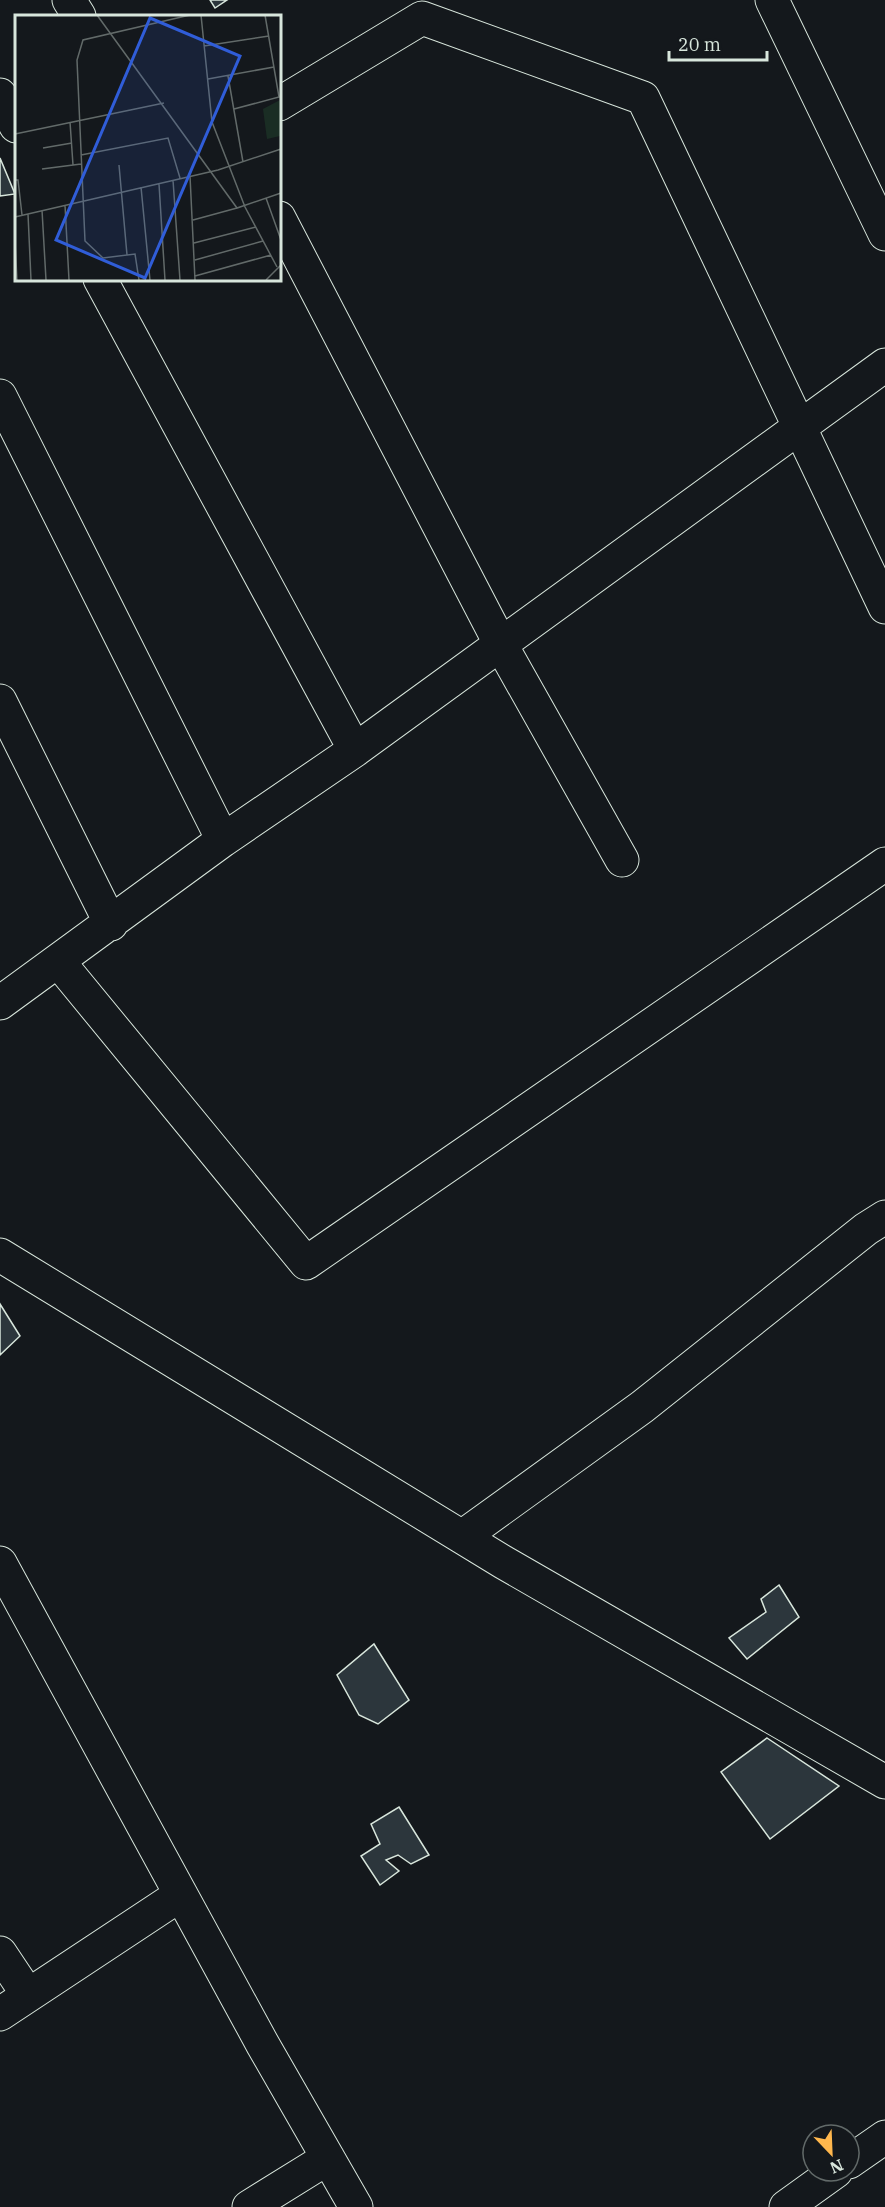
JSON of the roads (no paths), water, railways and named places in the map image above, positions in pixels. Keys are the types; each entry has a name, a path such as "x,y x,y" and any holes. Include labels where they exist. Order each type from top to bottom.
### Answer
{"street":[{"path":"69,0 78,15"},
{"path":"772,0 885,234"},
{"path":"280,103 422,18 643,98 885,607"},
{"path":"0,95 15,124"},
{"path":"280,220 501,645 622,860"},
{"path":"101,280 355,750"},
{"path":"0,1003 223,840 355,750 501,645 885,365"},
{"path":"0,396 223,840"},
{"path":"0,701 111,924"},
{"path":"58,961 306,1263 885,864"},
{"path":"462,1537 642,1407 866,1229 885,1217"},
{"path":"0,1255 462,1537 885,1782"},
{"path":"0,1563 257,2035 356,2207"},
{"path":"0,2014 180,1895"},
{"path":"0,1953 28,1995"},
{"path":"861,2153 885,2136"},
{"path":"249,2207 328,2158"},
{"path":"786,2207 819,2183"}]}
